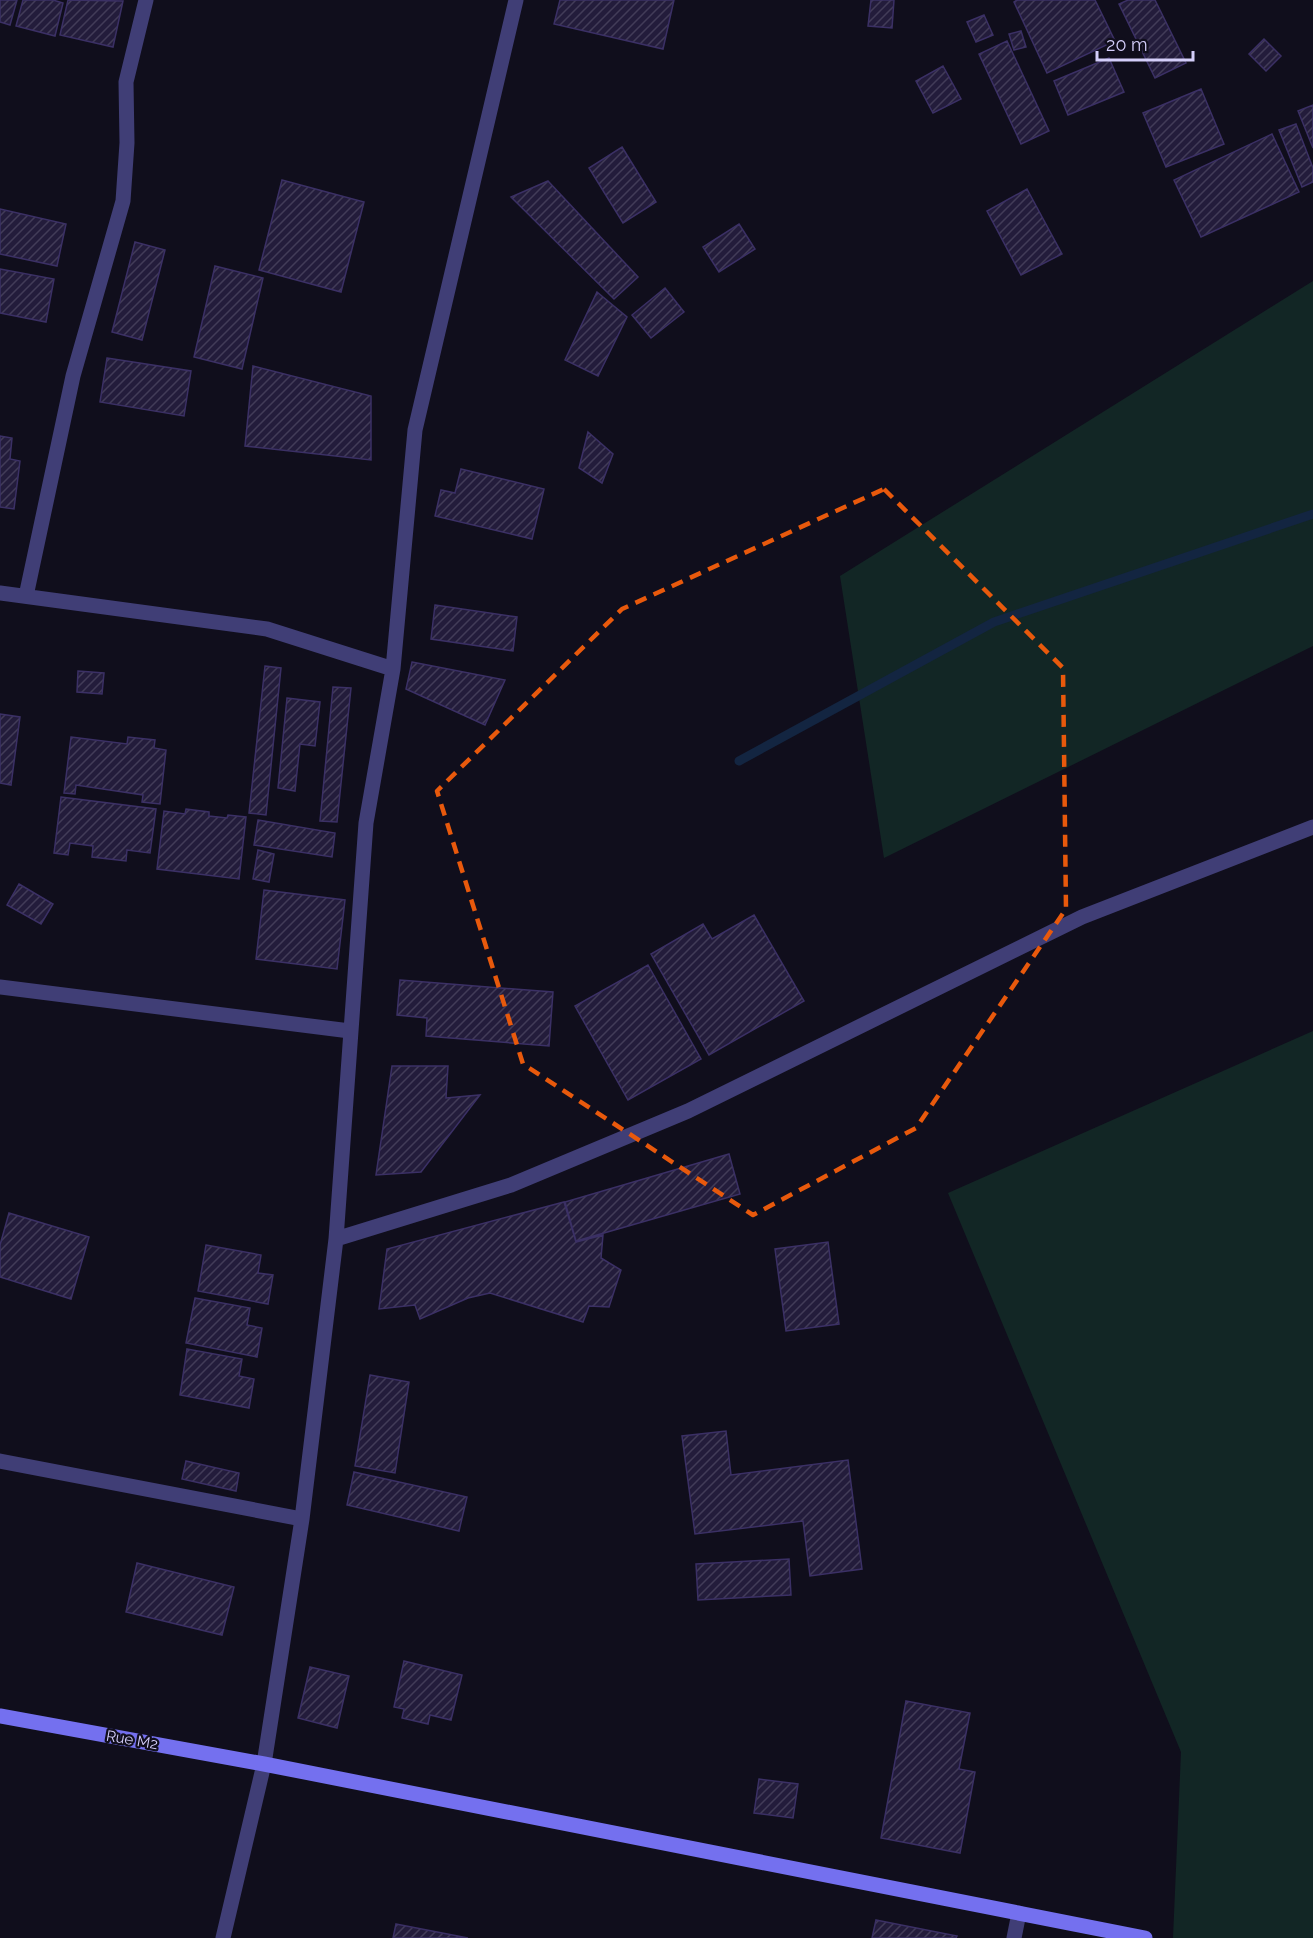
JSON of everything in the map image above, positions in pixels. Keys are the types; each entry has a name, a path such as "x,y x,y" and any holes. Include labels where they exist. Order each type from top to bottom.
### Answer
{"street":[{"path":"26,596 73,376 123,201 127,143 126,82 146,0"},
{"path":"223,1938 264,1764 302,1520 336,1239 366,823 393,669 415,430 516,0"},
{"path":"0,593 267,629 393,669"},
{"path":"336,1239 511,1185 677,1115 1082,917 1313,827"},
{"path":"0,987 350,1031"},
{"path":"0,1461 302,1520"},
{"name":"Rue M2","path":"0,1716 264,1764 1144,1938"},
{"path":"1014,1938 1019,1913"}],"highlighted area":[{"path":"884,489 1063,668 1066,909 916,1128 753,1215 523,1064 437,791 622,609"}],"green space":[{"path":"1313,281 1313,646 884,858 840,576"},
{"path":"1313,1031 1313,1938 1173,1938 1181,1752 948,1193"}],"building":[{"path":"0,0 17,0 10,25 0,22"},
{"path":"23,0 53,0 63,3 55,36 16,26"},
{"path":"68,0 123,1 113,47 60,35"},
{"path":"560,0 674,0 663,49 554,24"},
{"path":"871,0 894,0 892,28 868,26"},
{"path":"1017,0 1095,0 1115,41 1047,73 1014,2"},
{"path":"1128,0 1155,0 1186,63 1155,78 1119,4"},
{"path":"984,15 993,35 976,42 967,22"},
{"path":"1021,31 1026,47 1014,50 1009,34"},
{"path":"1264,39 1281,56 1266,71 1249,54"},
{"path":"1007,41 1049,131 1021,144 979,54"},
{"path":"1109,58 1124,92 1068,115 1054,81"},
{"path":"943,66 961,99 933,113 916,81"},
{"path":"1201,89 1224,144 1166,167 1143,113"},
{"path":"1313,105 1313,148 1298,111"},
{"path":"1296,124 1313,168 1313,182 1302,187 1279,130"},
{"path":"1272,134 1299,192 1201,237 1174,180"},
{"path":"622,147 656,202 623,223 589,168"},
{"path":"282,180 364,202 341,292 259,270"},
{"path":"548,181 638,277 614,299 511,197"},
{"path":"1027,189 1062,254 1021,275 987,211"},
{"path":"0,209 66,224 57,266 0,254"},
{"path":"739,224 755,249 719,272 703,247"},
{"path":"135,242 165,250 142,340 112,332"},
{"path":"215,266 263,278 242,369 194,357"},
{"path":"0,269 54,279 46,322 0,313"},
{"path":"665,288 684,312 651,338 632,315"},
{"path":"597,292 627,317 598,376 565,360"},
{"path":"107,358 191,371 184,416 100,402"},
{"path":"253,366 371,396 371,460 245,446"},
{"path":"588,432 613,454 602,483 579,468"},
{"path":"0,436 12,438 10,459 20,461 14,509 0,507"},
{"path":"461,469 544,489 532,539 435,516 441,490 455,493"},
{"path":"435,605 517,617 513,651 431,639"},
{"path":"412,662 505,680 485,725 406,689"},
{"path":"265,666 281,668 266,815 249,813"},
{"path":"78,671 104,673 102,694 77,692"},
{"path":"333,687 351,688 337,822 320,821"},
{"path":"287,698 320,702 315,746 300,744 295,791 278,788"},
{"path":"0,714 20,717 11,785 0,783"},
{"path":"71,737 127,744 128,737 155,740 154,748 166,750 160,804 142,802 143,795 76,785 75,794 64,793"},
{"path":"61,797 156,809 150,853 127,850 126,861 92,857 93,846 70,843 68,855 54,853"},
{"path":"186,809 209,812 209,816 246,817 239,879 157,869 164,811 185,814"},
{"path":"258,820 335,833 332,857 254,845"},
{"path":"258,850 274,854 269,882 253,879"},
{"path":"19,884 53,904 41,924 7,905"},
{"path":"264,890 345,900 337,969 256,959"},
{"path":"754,915 804,1001 709,1055 651,954 703,924 712,939"},
{"path":"648,965 701,1059 628,1100 575,1006"},
{"path":"400,980 553,992 549,1046 426,1036 427,1018 397,1015"},
{"path":"392,1066 448,1066 446,1098 480,1095 421,1172 376,1175"},
{"path":"729,1154 740,1194 576,1241 565,1202"},
{"path":"564,1202 576,1242 603,1235 601,1258 621,1270 609,1307 589,1306 583,1322 490,1293 468,1298 420,1319 415,1305 379,1309 387,1249"},
{"path":"9,1213 89,1237 71,1299 0,1277 0,1245"},
{"path":"828,1242 839,1324 786,1331 775,1249"},
{"path":"206,1245 261,1255 258,1273 273,1275 268,1304 198,1291"},
{"path":"195,1298 250,1308 247,1325 262,1328 257,1357 186,1343"},
{"path":"187,1349 242,1359 239,1376 254,1379 249,1408 180,1395"},
{"path":"370,1375 409,1382 395,1473 355,1466"},
{"path":"726,1431 731,1475 848,1460 862,1569 810,1576 803,1521 695,1534 682,1436"},
{"path":"186,1461 239,1473 236,1491 182,1479"},
{"path":"354,1472 467,1497 459,1531 347,1505"},
{"path":"789,1559 791,1595 698,1600 696,1564"},
{"path":"137,1563 234,1587 222,1635 126,1612"},
{"path":"404,1661 462,1675 451,1720 430,1715 428,1724 402,1718 404,1709 394,1707"},
{"path":"310,1667 349,1676 337,1728 298,1718"},
{"path":"906,1701 970,1713 959,1769 975,1772 960,1853 881,1838"},
{"path":"759,1779 798,1784 793,1818 754,1813"},
{"path":"876,1920 957,1936 956,1938 872,1938"},
{"path":"396,1924 468,1938 393,1938"}],"waterway":[{"path":"739,761 994,622 1313,514"}]}
